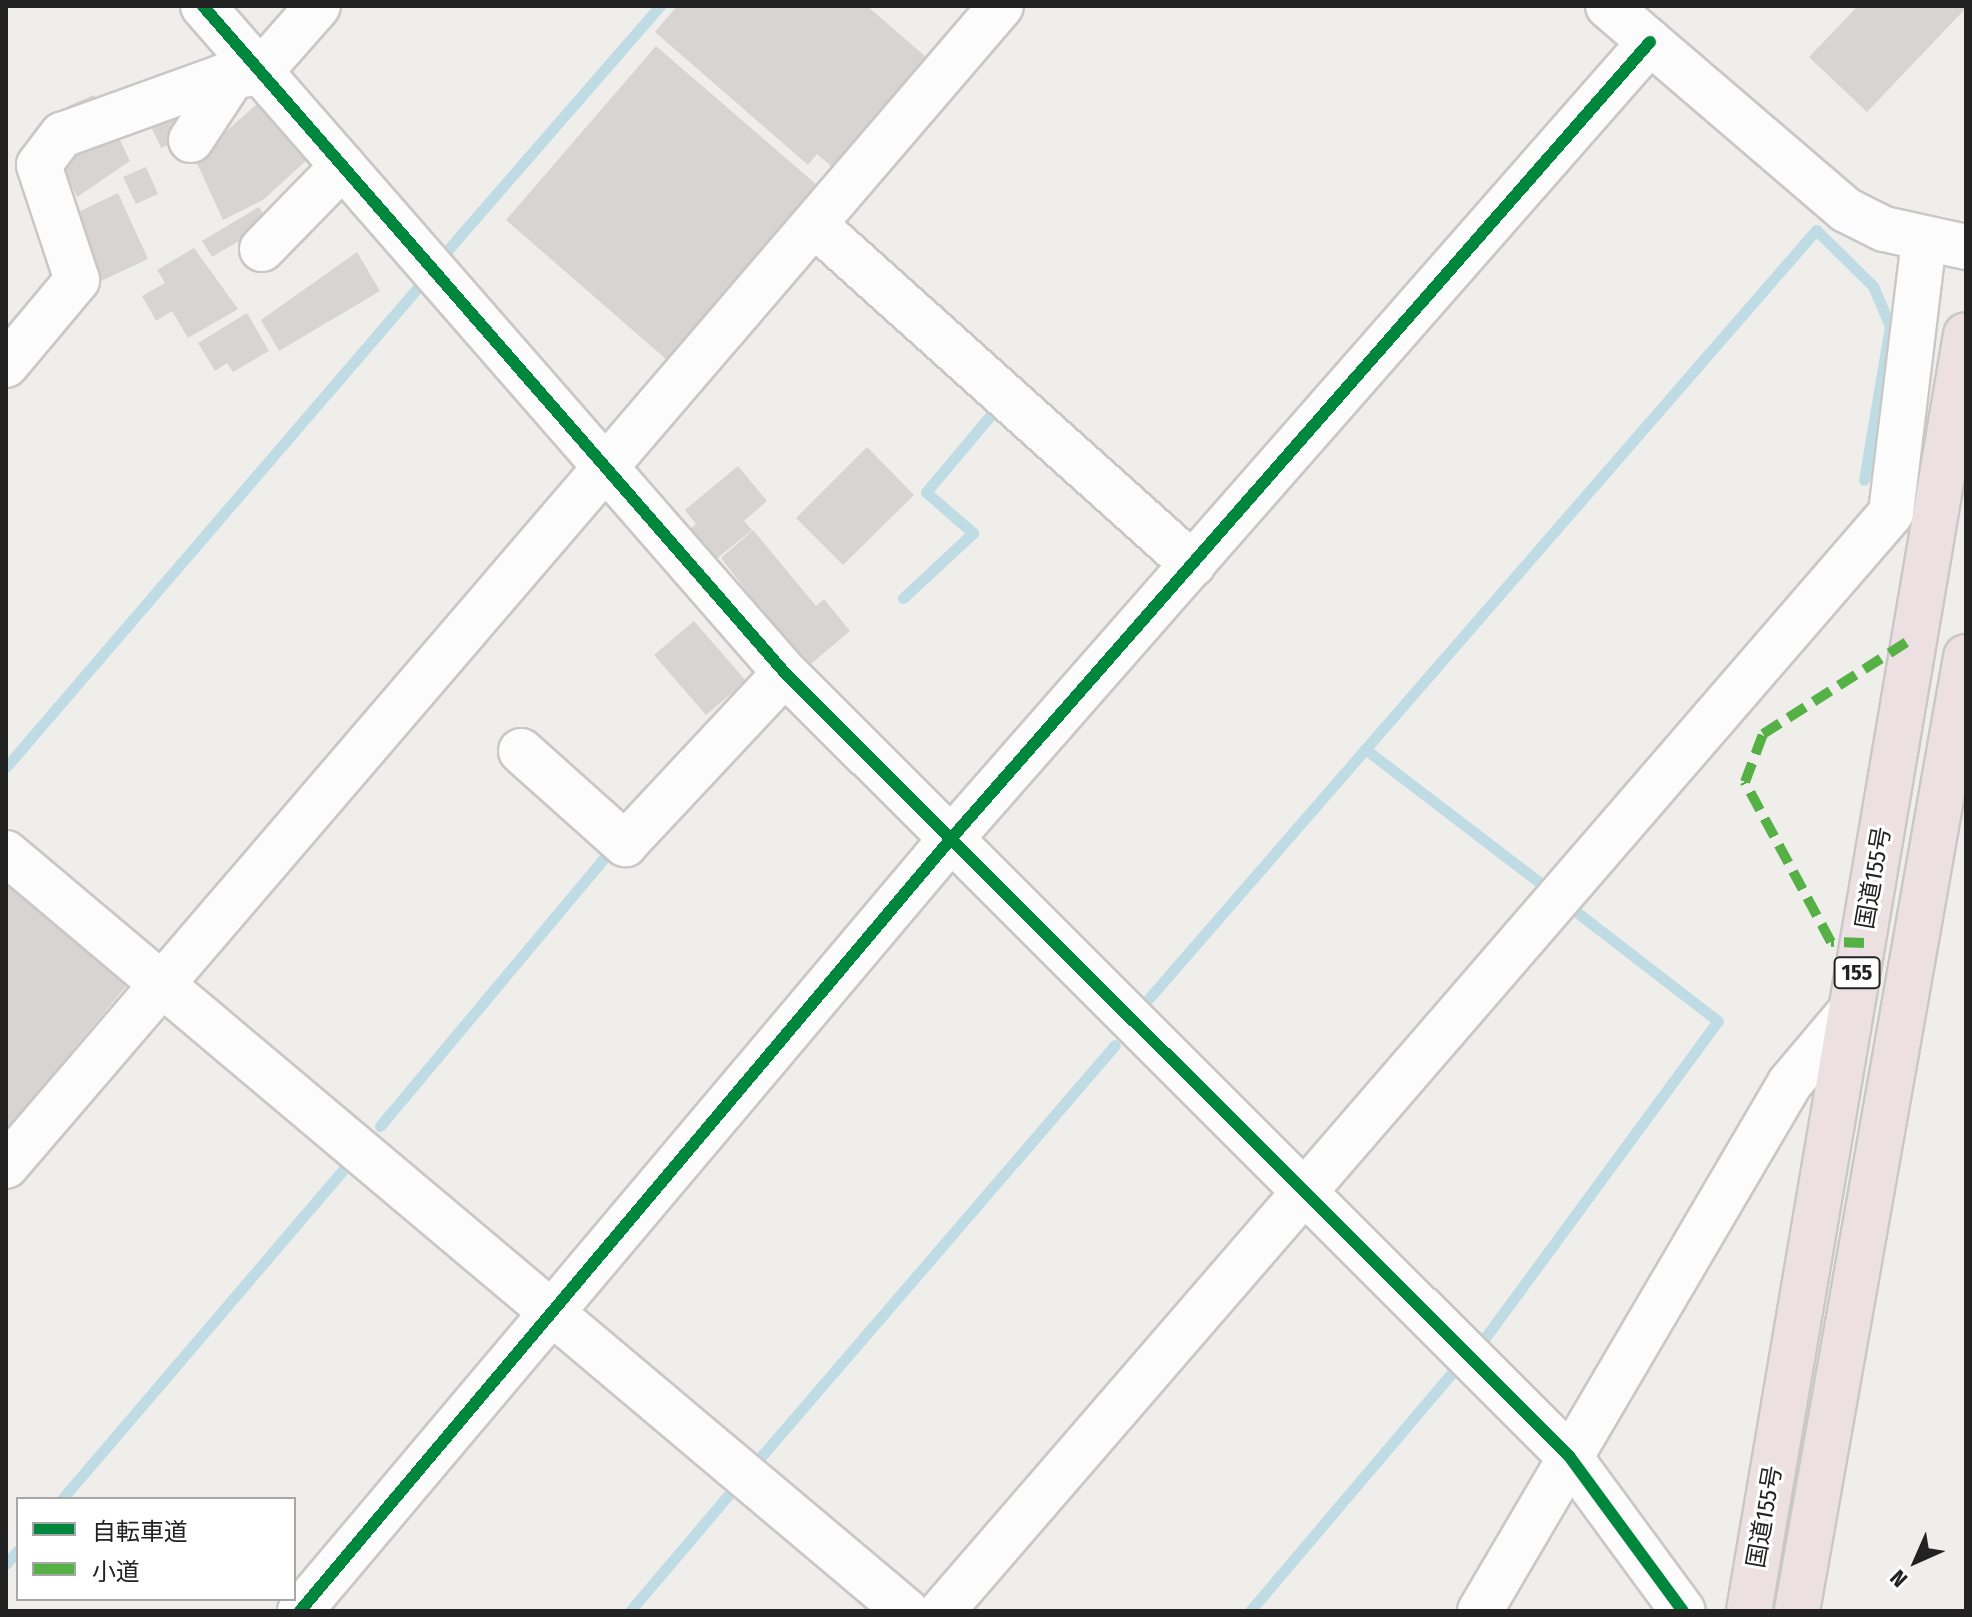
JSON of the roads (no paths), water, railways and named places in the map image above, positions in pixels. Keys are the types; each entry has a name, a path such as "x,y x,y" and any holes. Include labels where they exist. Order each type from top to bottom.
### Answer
{"highway":[{"name":"国道155号","path":"1749,1611 1966,335"},
{"name":"国道155号","path":"1797,1611 1966,657"}],"street":[{"path":"203,6 246,74 343,166 602,467 785,673 949,841 1569,1456 1683,1611"},
{"path":"191,140 246,74 318,6"},
{"path":"6,1166 602,467 815,225 1001,6"},
{"path":"1608,6 1846,210 1924,240 1966,247"},
{"path":"300,1611 556,1316 949,841 1650,42"},
{"path":"6,365 77,280 39,165 62,135 246,74"},
{"path":"262,249 343,166"},
{"path":"815,225 1193,565"},
{"path":"942,1611 1305,1195 1891,513 1924,240"},
{"path":"521,751 625,844 785,673"},
{"path":"6,853 906,1611"},
{"path":"1480,1611 1790,1083 1849,1013"}],"waterway":[{"path":"439,260 660,6"},
{"path":"1144,1004 1816,230 1873,286 1890,326 1864,480"},
{"path":"6,767 420,285"},
{"path":"903,598 973,533 926,492 996,409"},
{"path":"1365,749 1551,891"},
{"path":"380,1126 605,857"},
{"path":"1479,1346 1718,1021 1570,907"},
{"path":"753,1466 1115,1045"},
{"path":"64,1497 347,1165"},
{"path":"1250,1611 1460,1363"},
{"path":"630,1611 730,1493"},
{"path":"6,1564 16,1552"}]}
